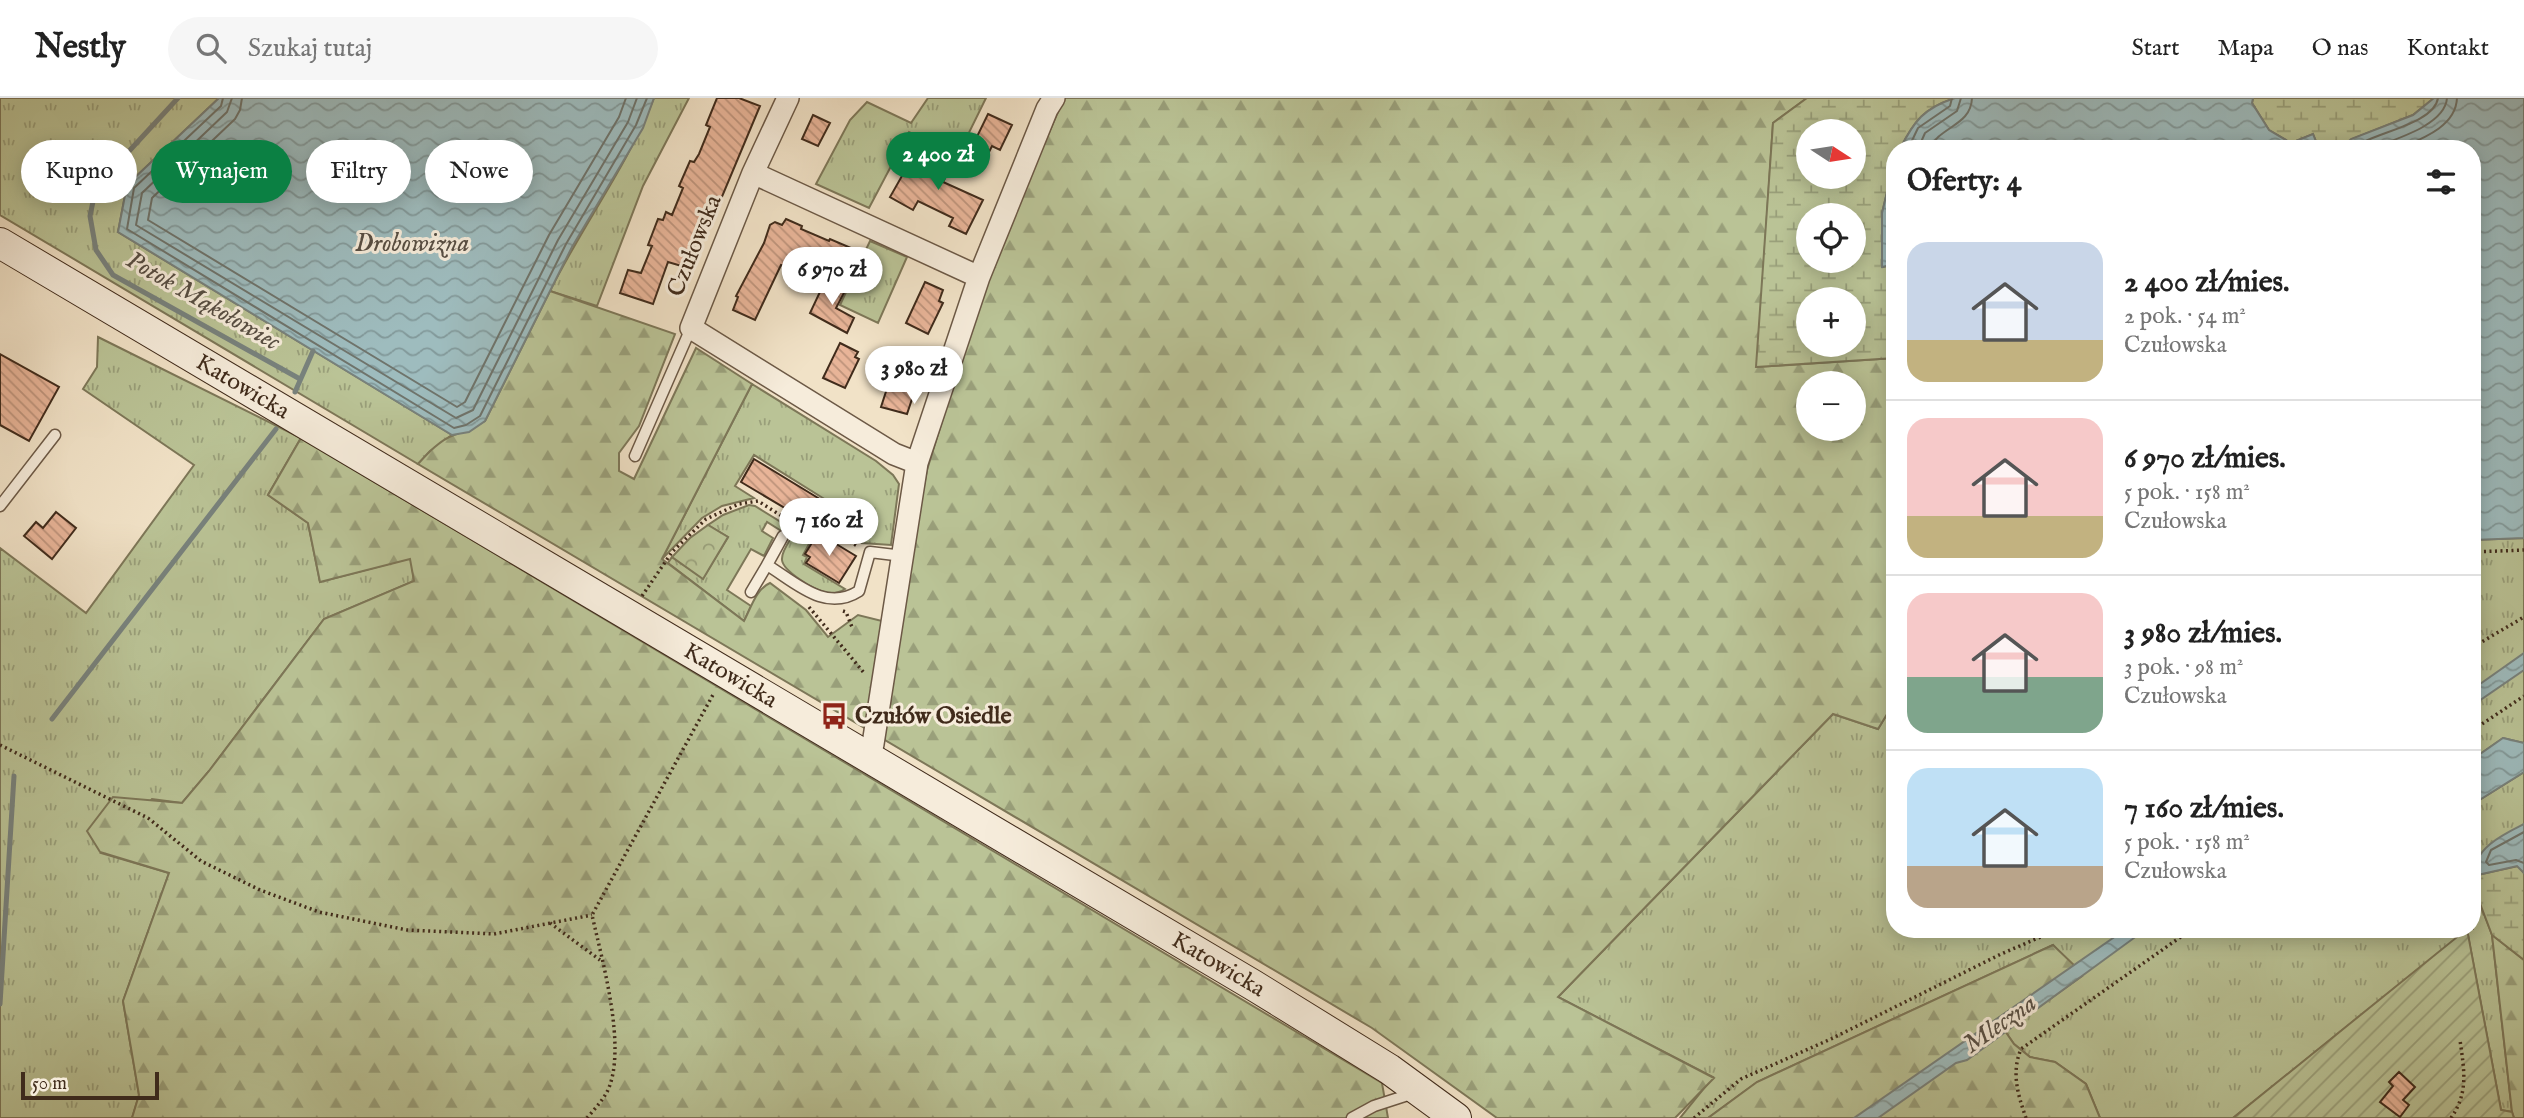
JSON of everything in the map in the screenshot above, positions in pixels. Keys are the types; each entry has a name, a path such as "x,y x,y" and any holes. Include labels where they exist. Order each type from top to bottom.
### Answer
{"main road":[{"name":"Katowicka","path":"0,243 1276,999 1420,1091 1456,1118"}],"street":[{"name":"Czułowska","path":"788,98 753,173 691,328 894,454 918,463"},
{"path":"869,758 918,463 979,277 1044,102"},
{"path":"753,173 979,277"}],"lane":[{"path":"635,456 691,328"},
{"path":"0,506 55,435"},
{"path":"751,592 783,536"},
{"path":"767,565 819,597 831,600 850,597 859,591 870,552 903,556"},
{"path":"1352,1118 1374,1106 1420,1091"}],"path":[{"path":"637,603 672,552 706,519 739,504 758,501 796,525 810,530 829,530 870,552"},
{"path":"2481,552 2524,550"},
{"path":"800,601 810,607 867,676"},
{"path":"2481,642 2524,617"},
{"path":"587,1118 607,1091 616,1059 608,992 592,915 696,722 726,673"},
{"path":"2481,725 2524,696"},
{"path":"0,745 148,818 201,861 260,890 319,912 407,930 494,934 592,915"},
{"path":"550,923 602,961"},
{"path":"1694,1118 1741,1079 1831,1039 2038,938"},
{"path":"2026,1118 2015,1073 2021,1049 2179,938"},
{"path":"2451,1118 2458,1108 2465,1081 2460,1041"}],"green space":[{"path":"0,98 219,98 175,140 151,140 151,162 137,176 137,140 21,140 21,203 124,203 118,232 452,435 430,451 418,464 0,215"},
{"path":"654,98 689,98 643,186 597,306 550,291 631,147"},
{"path":"928,98 986,98 958,155 909,132 869,208 816,184 850,120 867,102 911,123"},
{"path":"1064,98 1807,98 1773,123 1757,367 1886,359 1886,716 1878,729 1833,714 1558,997 1714,1078 1675,1118 1497,1118 1372,1028 418,464 444,440 485,421 550,291 675,334 639,426 619,453 619,471 634,479 696,348 752,384 662,559 744,621 757,594 770,583 806,610 828,637 858,615 898,625 927,470 986,278"},
{"path":"1807,98 1955,98 1928,111 1915,123 1905,140 1886,140 1886,196 1882,213 1883,267 1886,266 1886,359 1756,367 1773,123"},
{"path":"2253,98 2434,98 2413,115 2351,140 2315,140 2313,134 2298,140 2286,140 2269,130 2252,103"},
{"path":"870,241 907,257 878,323 840,305"},
{"path":"98,337 301,438 268,495 308,523 320,582 411,558 414,581 324,619 182,803 152,799 101,853 169,873 123,1001 139,1095 132,1118 0,1118 0,548 86,613 194,465 83,389 97,367"},
{"path":"752,384 876,461 893,475 899,484 891,545 862,543 869,530 834,510 826,524 810,526 826,500 754,455 735,486 754,498 722,506 702,518 662,559"},
{"path":"301,438 1382,1083 1388,1118 132,1118 139,1095 123,1001 169,873 100,852 87,831 113,797 182,803 324,619 414,581 410,559 320,582 308,523 268,495"},
{"path":"749,505 755,506 785,527 783,532 767,522 762,531 773,538 764,556 751,549 727,590 751,606 744,621 668,563 672,557 703,578 728,537 708,525 723,515"},
{"path":"708,525 728,537 703,579 672,557 690,538"},
{"path":"815,533 803,555 807,557 804,564 845,589 833,593 819,590 799,579 784,564 783,554 793,535"},
{"path":"2524,538 2524,743 2503,738 2481,753 2481,540"},
{"path":"1833,714 1878,729 1886,716 1886,938 2457,938 2233,1118 2100,1118 2086,1084 2055,1062 2030,1057 2014,1044 2005,1031 2082,976 2053,945 1757,1082 1708,1118 1680,1118 1713,1077 1558,997"},
{"path":"2524,772 2524,824 2481,864 2481,799"},
{"path":"2518,866 2524,873 2524,960 2492,935 2481,906 2481,874"},
{"path":"2481,906 2492,935 2512,1112 2501,1110 2469,938 2481,938"},
{"path":"2492,935 2524,960 2524,1118 2514,1118 2512,1112"},
{"path":"2456,938 2469,938 2501,1110 2512,1112 2514,1118 2233,1118"},
{"path":"2053,945 2075,966 1988,1025 2005,1031 2014,1044 2030,1057 2055,1062 2086,1084 2100,1118 1708,1118 1757,1082"}],"water":[{"name":"Drobowizna","path":"219,98 654,98 643,128 572,247 485,421 469,432 452,435 118,232 124,203 137,203 137,176 151,162 151,203 292,203 292,140 175,140"},
{"path":"1955,98 2253,98 2252,103 2269,130 2286,140 1905,140 1921,117 1935,106"},
{"path":"2434,98 2524,98 2524,538 2481,540 2481,140 2350,140 2413,115"},
{"path":"2313,134 2315,140 2298,140"},
{"path":"1886,196 1886,266 1882,267 1882,213"},
{"path":"2524,653 2524,670 2481,700 2481,683"},
{"path":"2503,738 2524,743 2524,772 2481,799 2481,753"},
{"path":"2524,824 2524,873 2517,866 2481,874 2481,854 2498,838"},
{"name":"Mleczna","path":"2113,938 2134,938 1967,1060 1956,1063 1878,1118 1854,1118"}],"building":[{"path":"717,98 739,98 760,106 716,211 711,209 685,267 668,262 653,304 620,293 628,270 641,273 652,246 648,245 658,219 663,220 666,212 672,215 683,188 679,186 690,161 694,162 699,154 710,127 706,125"},
{"path":"988,114 1012,125 1000,150 992,146 985,160 969,153"},
{"path":"813,115 830,123 818,146 802,139"},
{"path":"933,148 955,159 943,182 983,200 966,234 949,226 953,218 918,201 913,210 890,197 907,167 919,174"},
{"path":"786,219 802,226 801,229 851,248 836,278 789,256 784,266 781,265 755,320 733,310 738,297 736,296 764,243 770,225 775,222 782,225"},
{"path":"826,279 846,289 836,308 854,318 847,333 810,313"},
{"path":"925,282 943,290 939,301 943,303 928,334 906,323"},
{"path":"840,343 858,352 855,357 859,359 845,388 823,378"},
{"path":"0,354 59,387 29,441 0,425"},
{"path":"893,370 919,378 907,414 881,407"},
{"path":"754,459 823,501 810,523 741,482"},
{"path":"56,512 76,528 52,559 24,536 36,522 43,528"},
{"path":"818,533 856,556 839,583 806,563 810,557 805,554"},
{"path":"2399,1072 2415,1087 2403,1100 2409,1105 2400,1117 2380,1102 2393,1086 2389,1082"}],"waterway":[{"name":"Potok Mąkołowiec","path":"178,98 96,187 90,216 96,250 113,275 300,379"},
{"path":"295,392 313,351"},
{"name":"Potok Mąkołowiec","path":"52,719 276,429"},
{"name":"Potok Mąkołowiec","path":"0,1004 14,776"}],"place":[{"name":"Czułów Osiedle","path":"834,716"}]}
